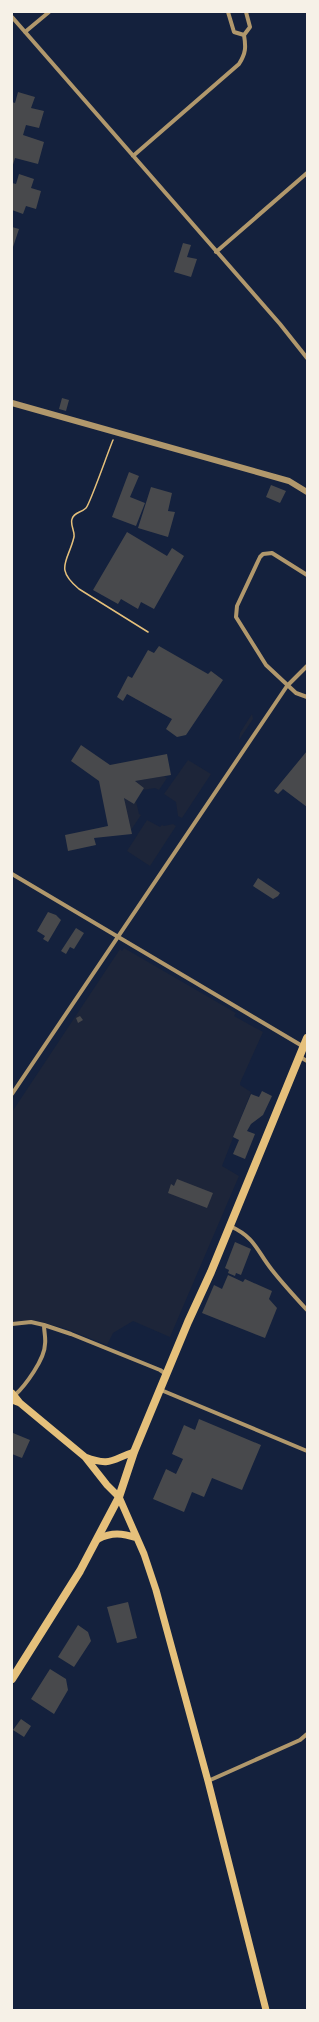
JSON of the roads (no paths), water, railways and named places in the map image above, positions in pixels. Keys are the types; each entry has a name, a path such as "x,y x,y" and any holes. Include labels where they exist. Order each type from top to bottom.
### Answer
{"main road":[{"path":"12,1679 98,1540 119,1497 134,1452 303,1059 304,1046 307,1038"},
{"path":"13,1396 85,1457 107,1485 119,1497 137,1538 156,1590 208,1781 266,2010"},
{"path":"85,1457 97,1462 115,1462 134,1452"},
{"path":"98,1540 117,1533 123,1533 137,1538"}],"street":[{"path":"25,32 49,12"},
{"path":"228,12 234,32 244,35"},
{"path":"133,156 239,64 245,54 246,47 244,35 250,27 246,12"},
{"path":"12,17 307,358"},
{"path":"216,252 307,173"},
{"path":"12,403 289,481 307,492"},
{"path":"307,576 272,553 263,554 260,557 237,606 236,617 266,665 287,686 296,693 307,697"},
{"path":"12,1094 287,686 307,666"},
{"path":"12,874 304,1046"},
{"path":"230,1226 241,1231 254,1242 271,1269 307,1310"},
{"path":"12,1324 31,1322 44,1326 116,1351 167,1374"},
{"path":"13,1396 20,1391 40,1361 45,1346 44,1326"},
{"path":"161,1390 307,1451"},
{"path":"208,1781 300,1740 307,1734"}]}
